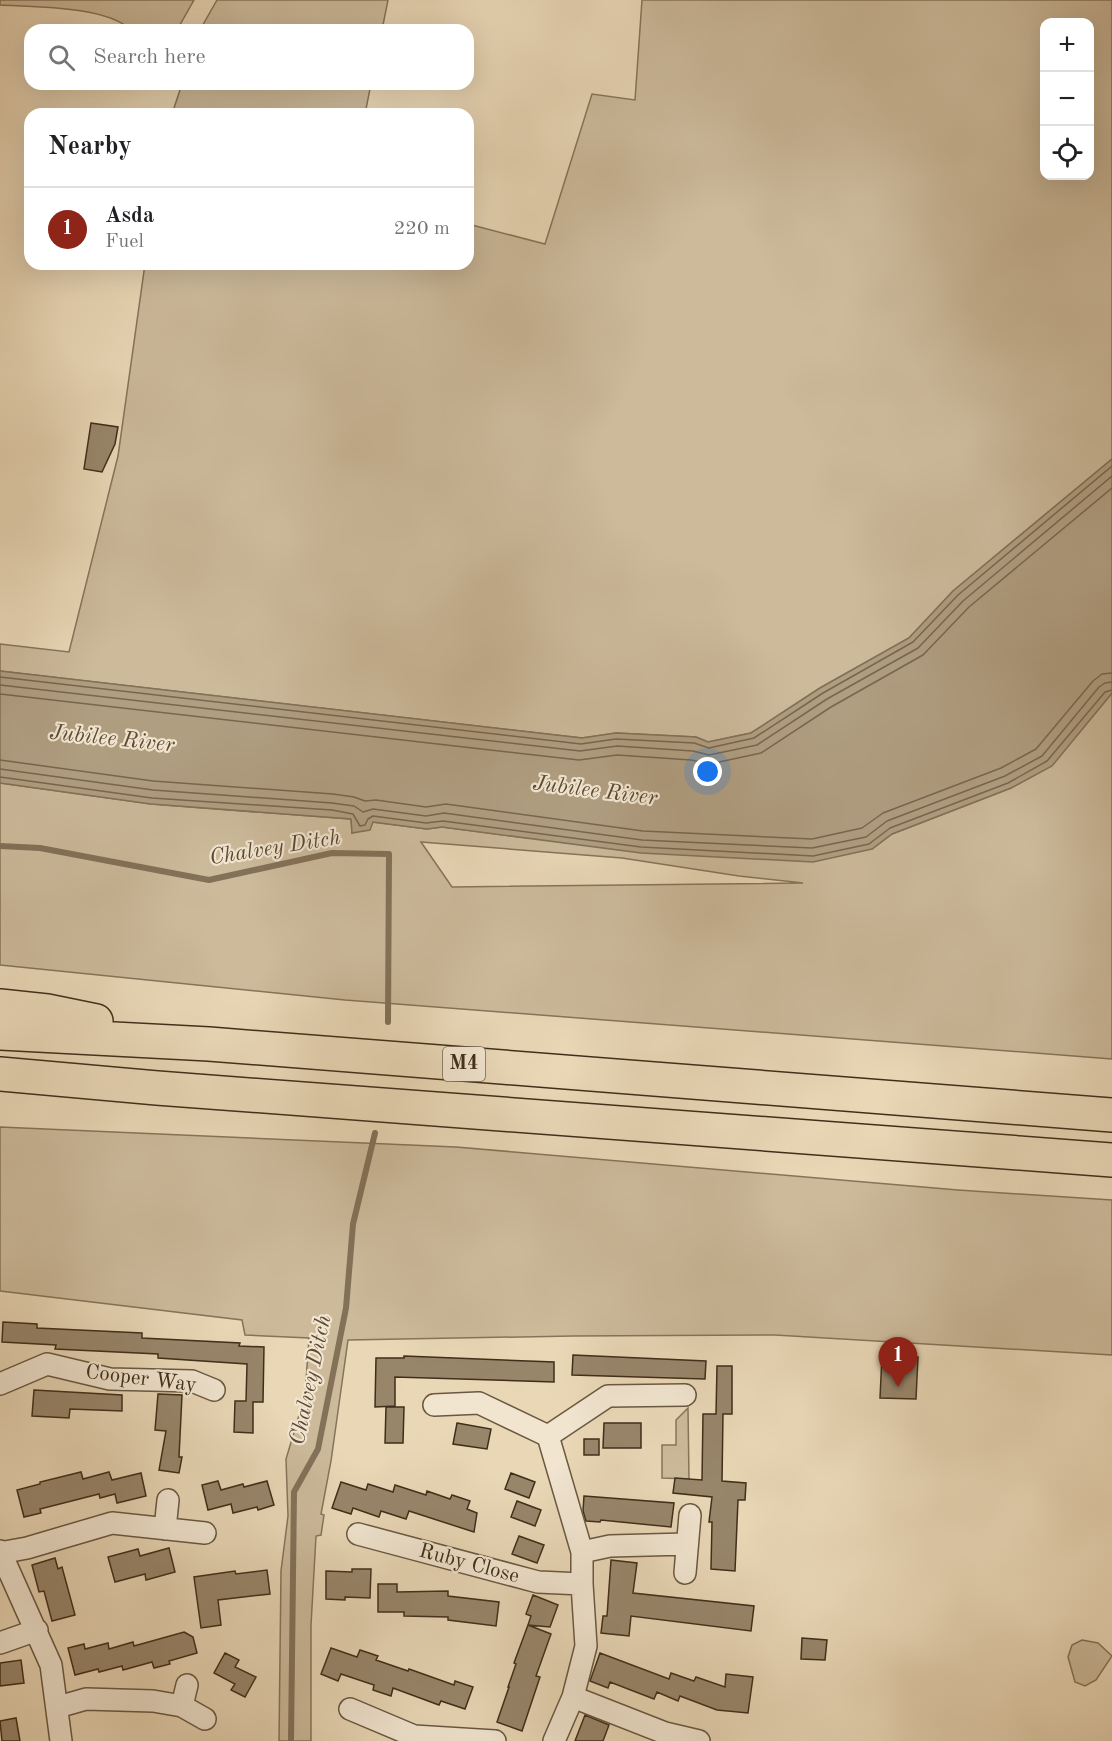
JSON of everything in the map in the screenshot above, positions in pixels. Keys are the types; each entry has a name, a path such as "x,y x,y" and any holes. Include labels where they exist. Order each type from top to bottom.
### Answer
{"highway":[{"name":"M4","path":"0,1006 47,1011 209,1044"},
{"name":"M4","path":"0,1033 209,1044 1112,1114"},
{"name":"M4","path":"0,1074 157,1088 1112,1160"},
{"name":"M4","path":"0,1089 157,1088"}],"street":[{"name":"Cooper Way","path":"0,1384 47,1364 110,1379 192,1381 214,1390"},
{"path":"548,1437 608,1396 685,1395"},
{"path":"434,1405 479,1403 548,1437 582,1552 586,1646 573,1697 554,1741"},
{"path":"165,1529 168,1500"},
{"path":"685,1573 690,1515"},
{"path":"61,1741 51,1665 0,1552 27,1548 112,1523 205,1533"},
{"name":"Ruby Close","path":"358,1534 538,1582 582,1584"},
{"path":"582,1552 610,1546 686,1544"},
{"path":"0,1643 37,1630"},
{"path":"182,1706 187,1685"},
{"path":"573,1697 665,1733 699,1741"},
{"path":"58,1707 86,1699 153,1701 182,1706 206,1719"},
{"path":"350,1709 414,1736 495,1741"}],"shaded area":[{"path":"0,0 194,0 180,24 123,24 105,16 69,9 0,5"},
{"path":"217,0 388,0 383,24 203,24"},
{"path":"642,0 1112,0 1112,459 953,591 909,638 820,688 751,733 708,742 696,737 616,733 582,738 0,671 0,644 69,652 118,456 144,270 474,270 474,226 545,244 592,94 635,100"},
{"path":"180,90 370,90 366,108 174,108"},
{"path":"1112,693 1112,1059 345,1000 0,965 0,783 151,804 351,819 352,833 372,822 427,829 442,827 528,838 872,849 892,834 1011,788 1051,766","holes":["421,842 622,858 739,876 803,883 452,887"]},
{"path":"0,1127 456,1147 958,1190 1112,1200 1112,1355 775,1335 348,1340 321,1514 324,1515 321,1535 316,1536 311,1625 311,1741 279,1741 281,1571 288,1516 286,1459 305,1395 309,1338 245,1335 242,1320 0,1291"},
{"path":"688,1408 689,1479 662,1478 662,1445 676,1445 676,1420"},
{"path":"1082,1640 1098,1643 1112,1656 1096,1680 1085,1686 1075,1682 1068,1657 1072,1645"}],"water":[{"name":"Jubilee River","path":"1112,459 1112,693 1052,766 1011,788 892,834 872,849 813,862 641,853 442,827 427,829 373,822 370,830 352,833 351,819 151,804 0,783 0,671 582,738 616,733 696,737 708,742 751,733 820,688 909,638 953,591"}],"building":[{"path":"91,423 118,427 115,444 102,472 84,469"},
{"path":"3,1322 37,1324 37,1328 142,1333 142,1338 240,1343 239,1346 264,1347 263,1402 253,1402 253,1433 234,1432 235,1401 246,1401 247,1364 158,1358 158,1354 55,1349 56,1345 2,1342"},
{"path":"573,1355 706,1361 705,1379 572,1375"},
{"path":"404,1356 554,1362 554,1382 395,1377 395,1406 375,1407 376,1358 404,1358"},
{"path":"882,1356 918,1357 916,1399 880,1398"},
{"path":"717,1366 732,1366 732,1414 723,1414 722,1481 746,1483 745,1500 738,1500 735,1571 711,1569 712,1522 709,1522 712,1497 673,1493 675,1478 702,1480 703,1414 716,1414"},
{"path":"34,1390 122,1395 122,1411 70,1409 69,1418 32,1416"},
{"path":"158,1394 182,1395 179,1457 182,1457 179,1473 159,1470 166,1431 155,1430"},
{"path":"386,1407 404,1407 403,1443 385,1443"},
{"path":"457,1423 491,1429 487,1449 453,1444"},
{"path":"604,1423 641,1423 641,1448 603,1448"},
{"path":"584,1439 599,1439 599,1455 584,1455"},
{"path":"81,1472 83,1479 109,1472 112,1480 141,1473 146,1496 117,1503 115,1494 100,1498 99,1494 40,1509 41,1513 24,1517 17,1490"},
{"path":"511,1473 535,1482 529,1498 505,1489"},
{"path":"218,1481 221,1490 267,1481 274,1505 258,1510 257,1507 233,1513 231,1504 208,1510 202,1485"},
{"path":"341,1482 366,1490 368,1484 393,1492 395,1485 426,1495 427,1491 450,1499 452,1495 470,1501 467,1509 477,1513 474,1532 409,1511 406,1519 381,1511 379,1517 353,1508 351,1514 332,1508"},
{"path":"584,1496 674,1503 671,1527 601,1520 600,1522 586,1521 583,1511"},
{"path":"517,1501 541,1510 535,1526 511,1517"},
{"path":"519,1536 544,1545 537,1563 512,1554"},
{"path":"169,1548 175,1572 146,1580 145,1574 115,1582 108,1557 138,1549 140,1556"},
{"path":"55,1558 58,1569 62,1567 75,1615 52,1621 44,1591 39,1592 32,1565"},
{"path":"611,1560 637,1563 633,1593 754,1606 751,1631 631,1616 629,1636 601,1633 603,1616 607,1616"},
{"path":"352,1569 371,1569 370,1598 326,1599 326,1571 352,1572"},
{"path":"267,1570 270,1594 218,1600 221,1625 201,1628 194,1577 235,1571 236,1574"},
{"path":"378,1584 397,1584 397,1592 448,1591 448,1596 499,1602 496,1626 448,1620 448,1617 404,1616 404,1612 378,1612"},
{"path":"533,1595 558,1605 550,1627 528,1625 531,1616 526,1614"},
{"path":"528,1625 551,1634 536,1676 540,1677 522,1731 497,1722"},
{"path":"184,1632 193,1637 197,1653 154,1668 152,1662 123,1670 122,1666 75,1675 68,1648 84,1644 85,1649 108,1643 109,1649 133,1642 134,1646"},
{"path":"802,1638 827,1640 825,1660 801,1659"},
{"path":"331,1648 357,1657 360,1650 378,1656 376,1660 408,1671 409,1669 454,1685 455,1681 473,1687 465,1709 441,1701 439,1705 393,1688 391,1696 373,1690 374,1685 341,1674 338,1681 321,1674"},
{"path":"225,1653 239,1660 235,1667 256,1677 245,1697 231,1690 235,1684 214,1673"},
{"path":"600,1653 669,1679 671,1673 694,1681 696,1677 725,1687 726,1674 753,1677 748,1713 717,1710 680,1696 678,1701 657,1692 654,1699 610,1682 608,1688 590,1681"},
{"path":"21,1660 24,1683 0,1686 0,1663"},
{"path":"585,1715 609,1725 603,1741 575,1741"},
{"path":"16,1718 20,1741 2,1741 0,1721"}],"waterway":[{"name":"Chalvey Ditch","path":"0,846 40,848 209,880 332,853 389,854 388,1022"},
{"name":"Chalvey Ditch","path":"291,1741 294,1492 318,1449 346,1308 353,1224 375,1133"}],"place":[{"name":"Asda","path":"898,1387"}]}
